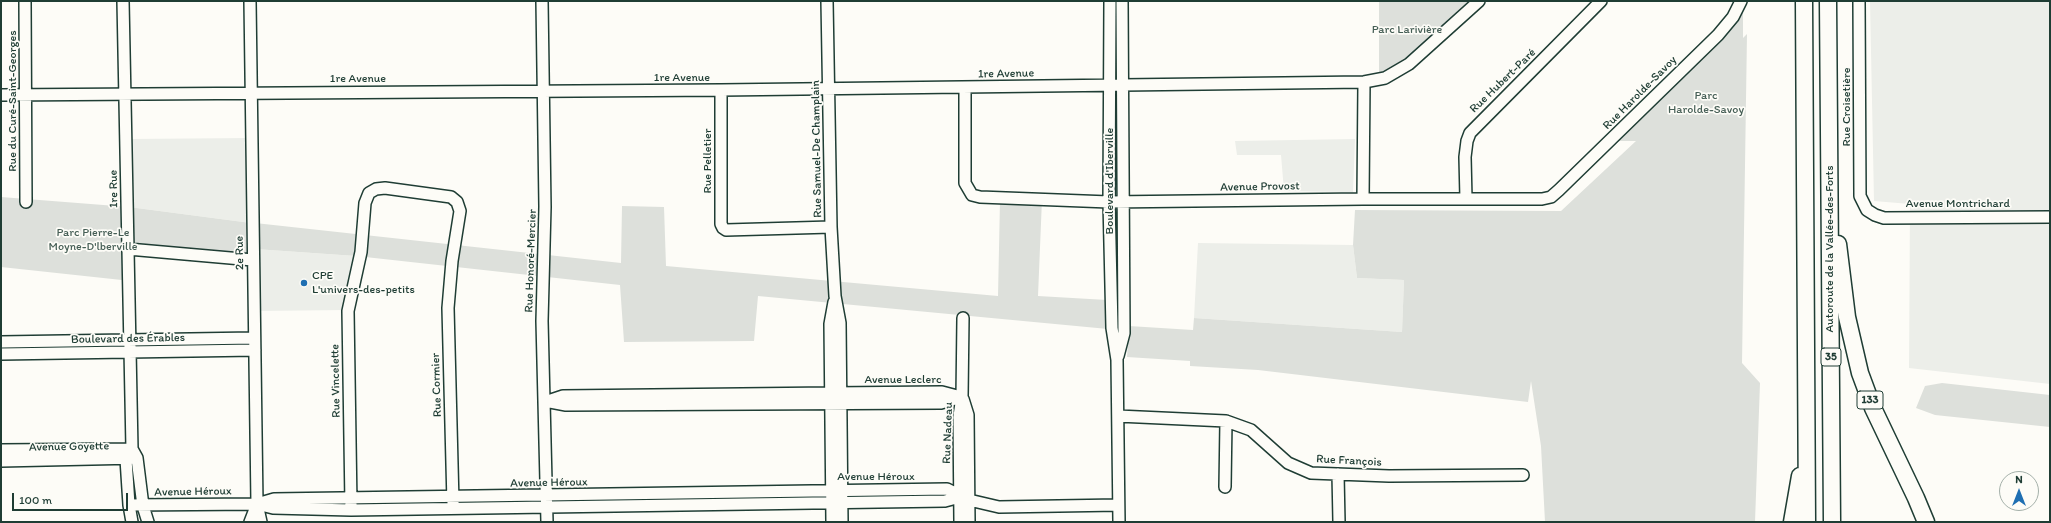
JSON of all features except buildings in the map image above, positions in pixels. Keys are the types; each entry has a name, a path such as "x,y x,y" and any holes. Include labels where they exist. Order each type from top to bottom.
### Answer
{"highway":[{"name":"Autoroute de la Vallée-des-Forts","path":"1804,1 1807,522"},
{"name":"Autoroute de la Vallée-des-Forts","path":"1828,1 1832,522"},
{"name":"133","path":"1829,192 1848,323 1860,374 1873,408 1926,522"},
{"path":"1792,522 1807,433"}],"street":[{"name":"Rue du Curé-Saint-Georges","path":"25,1 26,202"},
{"name":"1re Rue","path":"123,1 132,455 129,505 132,522"},
{"name":"2e Rue","path":"250,1 257,504 261,522"},
{"name":"Rue Honoré-Mercier","path":"542,1 545,207 542,321 547,522"},
{"name":"Rue Samuel-De Champlain","path":"827,1 831,227 835,296 840,323 836,398 836,490 837,502 842,522"},
{"name":"Boulevard d'Iberville","path":"1110,1 1109,202 1112,328 1117,360 1118,522"},
{"name":"Boulevard d'Iberville","path":"1117,360 1124,332 1122,1"},
{"name":"1re Avenue","path":"1,95 965,88 1364,82 1385,78 1409,64 1479,1"},
{"name":"Rue Hubert-Paré","path":"1466,198 1465,157 1466,141 1470,133 1601,1"},
{"name":"Rue Harolde-Savoy","path":"1549,198 1718,35 1733,17 1742,1"},
{"name":"Rue Croisetière","path":"1859,1 1860,196 1868,210"},
{"path":"1363,199 1364,82"},
{"name":"Avenue Provost","path":"965,88 966,183 972,195 980,197 1109,202 1549,198"},
{"name":"Rue Pelletier","path":"721,90 721,224 726,230 831,227"},
{"name":"Rue Vincelette","path":"351,510 348,311 361,252 365,203 369,193 376,189 385,188 451,197 457,202 460,211 452,261"},
{"name":"Avenue Montrichard","path":"1868,210 1875,215 1884,218 2050,217"},
{"path":"128,249 253,260"},
{"name":"Rue Cormier","path":"452,261 448,308 453,502"},
{"name":"Rue Nadeau","path":"963,318 962,397 959,416 964,498 969,522"},
{"name":"Boulevard des Érables","path":"1,342 254,338"},
{"name":"Boulevard des Érables","path":"1,354 255,350"},
{"name":"Avenue Leclerc","path":"545,402 564,396 611,400 758,399 836,398 942,392 962,397"},
{"name":"Rue François","path":"1118,416 1226,421 1250,430 1288,463 1311,473 1389,476 1523,475"},
{"path":"1226,421 1226,487"},
{"name":"Avenue Goyette","path":"1,450 132,455"},
{"name":"1re Rue","path":"132,455 148,522"},
{"name":"Avenue Goyette","path":"1,461 132,455"},
{"path":"1338,474 1339,522"},
{"name":"Avenue Héroux","path":"547,501 694,493 947,489 964,498 999,507 1118,505"},
{"path":"694,493 695,505"},
{"name":"Avenue Héroux","path":"257,504 274,499 351,498 404,503"},
{"name":"Avenue Héroux","path":"129,505 257,504 273,508 351,510 404,503 453,502 547,501 695,505 944,501 964,498"},
{"name":"Rue Nadeau","path":"960,522 964,498"},
{"name":"Rue Samuel-De Champlain","path":"832,522 837,502"},
{"name":"2e Rue","path":"250,522 257,504"}],"shaded area":[{"path":"1870,1 2050,1 2050,384 1909,368 1910,204 1874,201"},
{"path":"249,138 251,223 129,207 129,139"},
{"path":"1355,139 1353,192 1284,191 1281,155 1237,155 1235,141"},
{"path":"1198,243 1353,245 1357,278 1404,280 1402,332 1194,318"},
{"name":"CPE L'univers-des-petits","path":"255,249 356,256 346,310 257,311"}],"green space":[{"name":"Parc Larivière","path":"1379,1 1479,1 1379,83"},
{"name":"Parc Harolde-Savoy","path":"1743,10 1743,38 1747,34 1742,363 1760,383 1755,522 1545,522 1541,446 1531,381 1528,402 1258,370 1190,366 1190,361 1127,357 1129,326 1193,330 1194,318 1402,332 1404,280 1357,278 1353,245 1355,210 1561,211 1636,141 1619,141"},
{"name":"Parc Pierre-Le Moyne-D'lberville","path":"1,197 129,207 251,223 252,256 128,249 131,281 1,267"},
{"path":"1042,199 1038,296 1107,300 1108,329 758,296 754,341 624,342 620,285 356,256 255,249 255,223 621,263 622,206 664,207 666,266 998,296 1000,201"},
{"path":"1942,383 2050,395 2050,427 1935,415 1916,408 1925,386"}],"place":[{"name":"CPE L'univers-des-petits","path":"304,283"}]}
